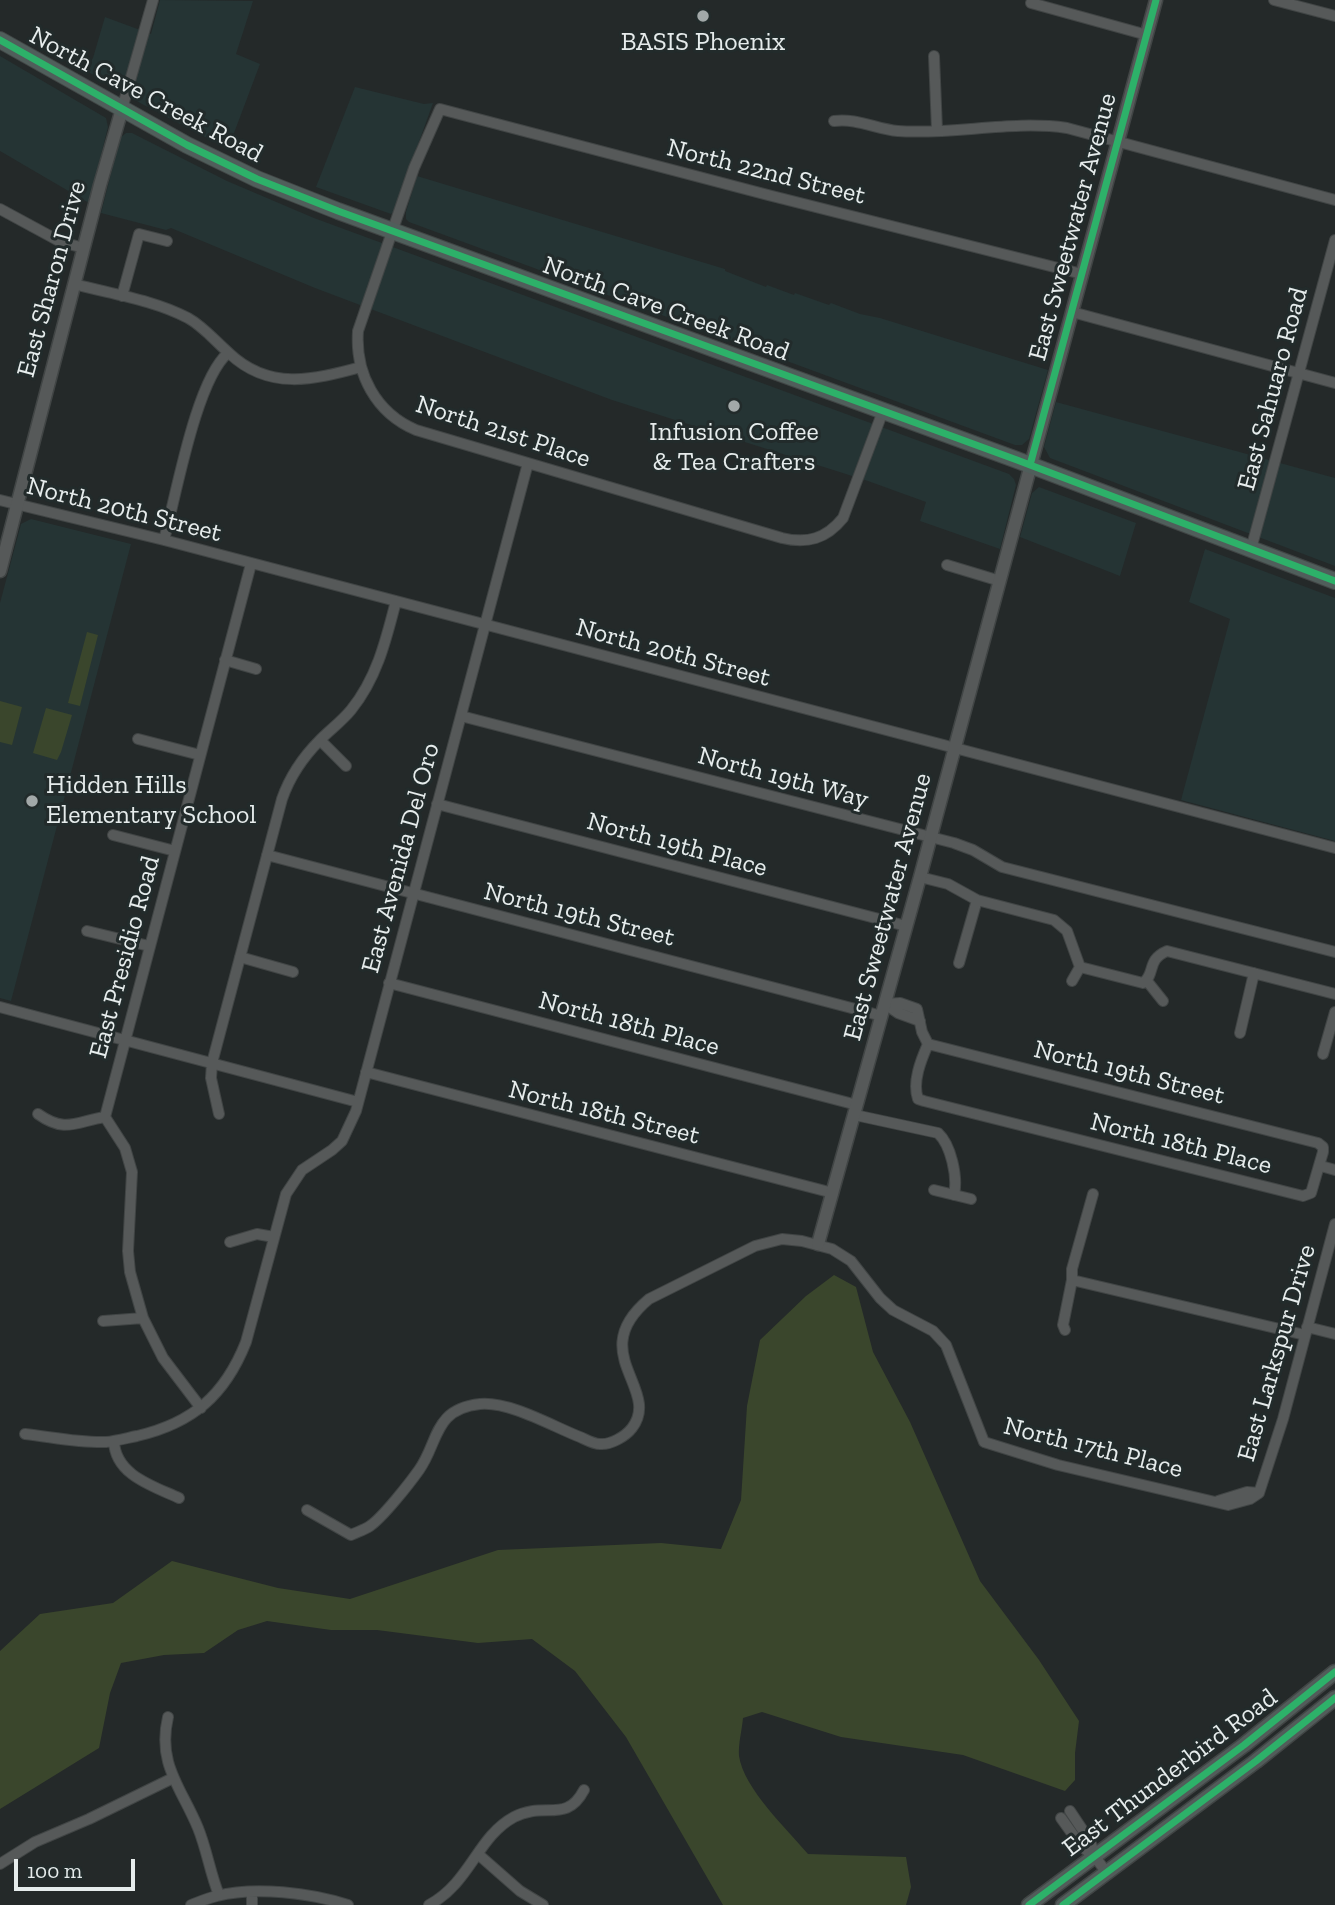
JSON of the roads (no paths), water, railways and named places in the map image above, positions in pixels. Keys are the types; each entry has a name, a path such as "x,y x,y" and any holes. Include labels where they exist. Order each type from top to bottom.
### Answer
{"main road":[{"name":"North Cave Creek Road","path":"0,40 163,133 257,179 1030,465 1335,581"},
{"name":"East Thunderbird Road","path":"1029,1905 1244,1745 1335,1672"},
{"name":"East Thunderbird Road","path":"1063,1905 1256,1761 1335,1698"}],"street":[{"name":"East Sharon Drive","path":"0,571 84,248 153,0"},
{"name":"East Sweetwater Avenue","path":"818,1244 955,749 1156,0"},
{"path":"1274,0 1335,16"},
{"path":"1031,3 1147,34"},
{"path":"934,56 937,130"},
{"name":"North 22nd Street","path":"393,231 431,125 440,109 1082,274"},
{"path":"834,121 847,120 898,131 1044,125 1067,128 1335,200"},
{"path":"0,209 61,242 84,248"},
{"path":"75,284 171,310 208,332 229,353 258,373 290,381 307,380 361,367 357,347 358,331 393,231"},
{"path":"122,296 139,234 167,241"},
{"name":"East Sahuaro Road","path":"1251,549 1335,240"},
{"path":"1072,312 1335,383"},
{"path":"164,540 202,397 212,373 220,360 229,353"},
{"name":"North 21st Place","path":"361,367 368,387 381,405 403,424 416,430 782,538 809,541 835,528 843,518 883,411"},
{"name":"East Avenida Del Oro","path":"25,1434 87,1441 114,1441 159,1431 201,1408 220,1390 238,1362 246,1342 286,1194 302,1170 332,1150 342,1141 351,1126 528,463"},
{"name":"North 20th Street","path":"0,500 164,540 1335,848"},
{"name":"East Presidio Road","path":"105,1117 251,564"},
{"path":"947,565 1000,581"},
{"path":"219,1114 211,1078 212,1063 282,799 291,777 320,740 350,713 371,681 380,662 396,601"},
{"path":"225,660 256,669"},
{"name":"North 19th Way","path":"461,716 930,837 973,850 1002,867 1335,952"},
{"path":"138,738 200,755"},
{"path":"320,740 346,766"},
{"name":"North 19th Place","path":"437,804 906,926"},
{"path":"113,835 175,851"},
{"name":"North 19th Street","path":"267,855 883,1010 900,1003 911,1006 917,1009 928,1044 1318,1143 1323,1147 1321,1166"},
{"path":"920,877 947,884 977,900 1054,920 1067,931 1080,967 1072,981"},
{"path":"959,963 977,900"},
{"path":"87,931 149,946"},
{"path":"1147,981 1152,962 1157,955 1167,951 1335,994"},
{"path":"240,957 293,972"},
{"path":"1080,967 1143,983 1147,981"},
{"path":"1240,1033 1254,973"},
{"path":"1147,981 1163,1000"},
{"name":"North 18th Place","path":"389,983 938,1133 945,1140 957,1184 954,1195"},
{"path":"0,1007 358,1102"},
{"path":"1323,1054 1335,1012"},
{"name":"North 18th Place","path":"928,1044 916,1082 918,1099 1303,1196 1311,1193 1321,1166"},
{"name":"North 18th Street","path":"366,1072 833,1193"},
{"path":"38,1114 50,1123 62,1125 77,1125 105,1117 125,1148 132,1172 128,1251 142,1318 163,1358 201,1408"},
{"path":"1321,1166 1335,1170"},
{"path":"934,1190 971,1199"},
{"path":"1065,1330 1063,1325 1072,1269 1093,1195"},
{"name":"East Larkspur Drive","path":"1259,1493 1283,1419 1335,1224"},
{"path":"230,1242 257,1234 274,1237"},
{"name":"North 17th Place","path":"307,1510 351,1535 371,1525 420,1468 436,1432 444,1421 467,1407 481,1404 502,1406 599,1444 617,1440 632,1428 639,1412 638,1393 621,1355 626,1328 635,1311 649,1299 755,1246 782,1239 818,1244 832,1249 851,1261 887,1304 933,1331 946,1345 984,1442 1058,1465 1218,1501 1247,1492 1259,1493"},
{"path":"1072,1280 1306,1331 1335,1334"},
{"path":"103,1321 142,1318"},
{"path":"114,1441 117,1457 130,1472 140,1480 179,1498"},
{"path":"168,1717 164,1737 166,1757 173,1778 197,1826 219,1895"},
{"path":"0,1864 35,1842 173,1778"},
{"path":"429,1905 448,1893 460,1880 490,1835 502,1824 533,1810 566,1810 575,1806 584,1790"},
{"path":"1070,1811 1090,1841 1095,1857"},
{"path":"1061,1818 1081,1846 1095,1857 1107,1873"},
{"path":"479,1855 520,1891 543,1905"},
{"path":"252,1893 252,1905"},
{"path":"191,1905 219,1895 252,1893 299,1894 348,1905"}],"place":[{"name":"BASIS Phoenix","path":"703,16"},
{"name":"Infusion Coffee & Tea Crafters","path":"734,406"},
{"name":"Hidden Hills Elementary School","path":"32,801"}]}
